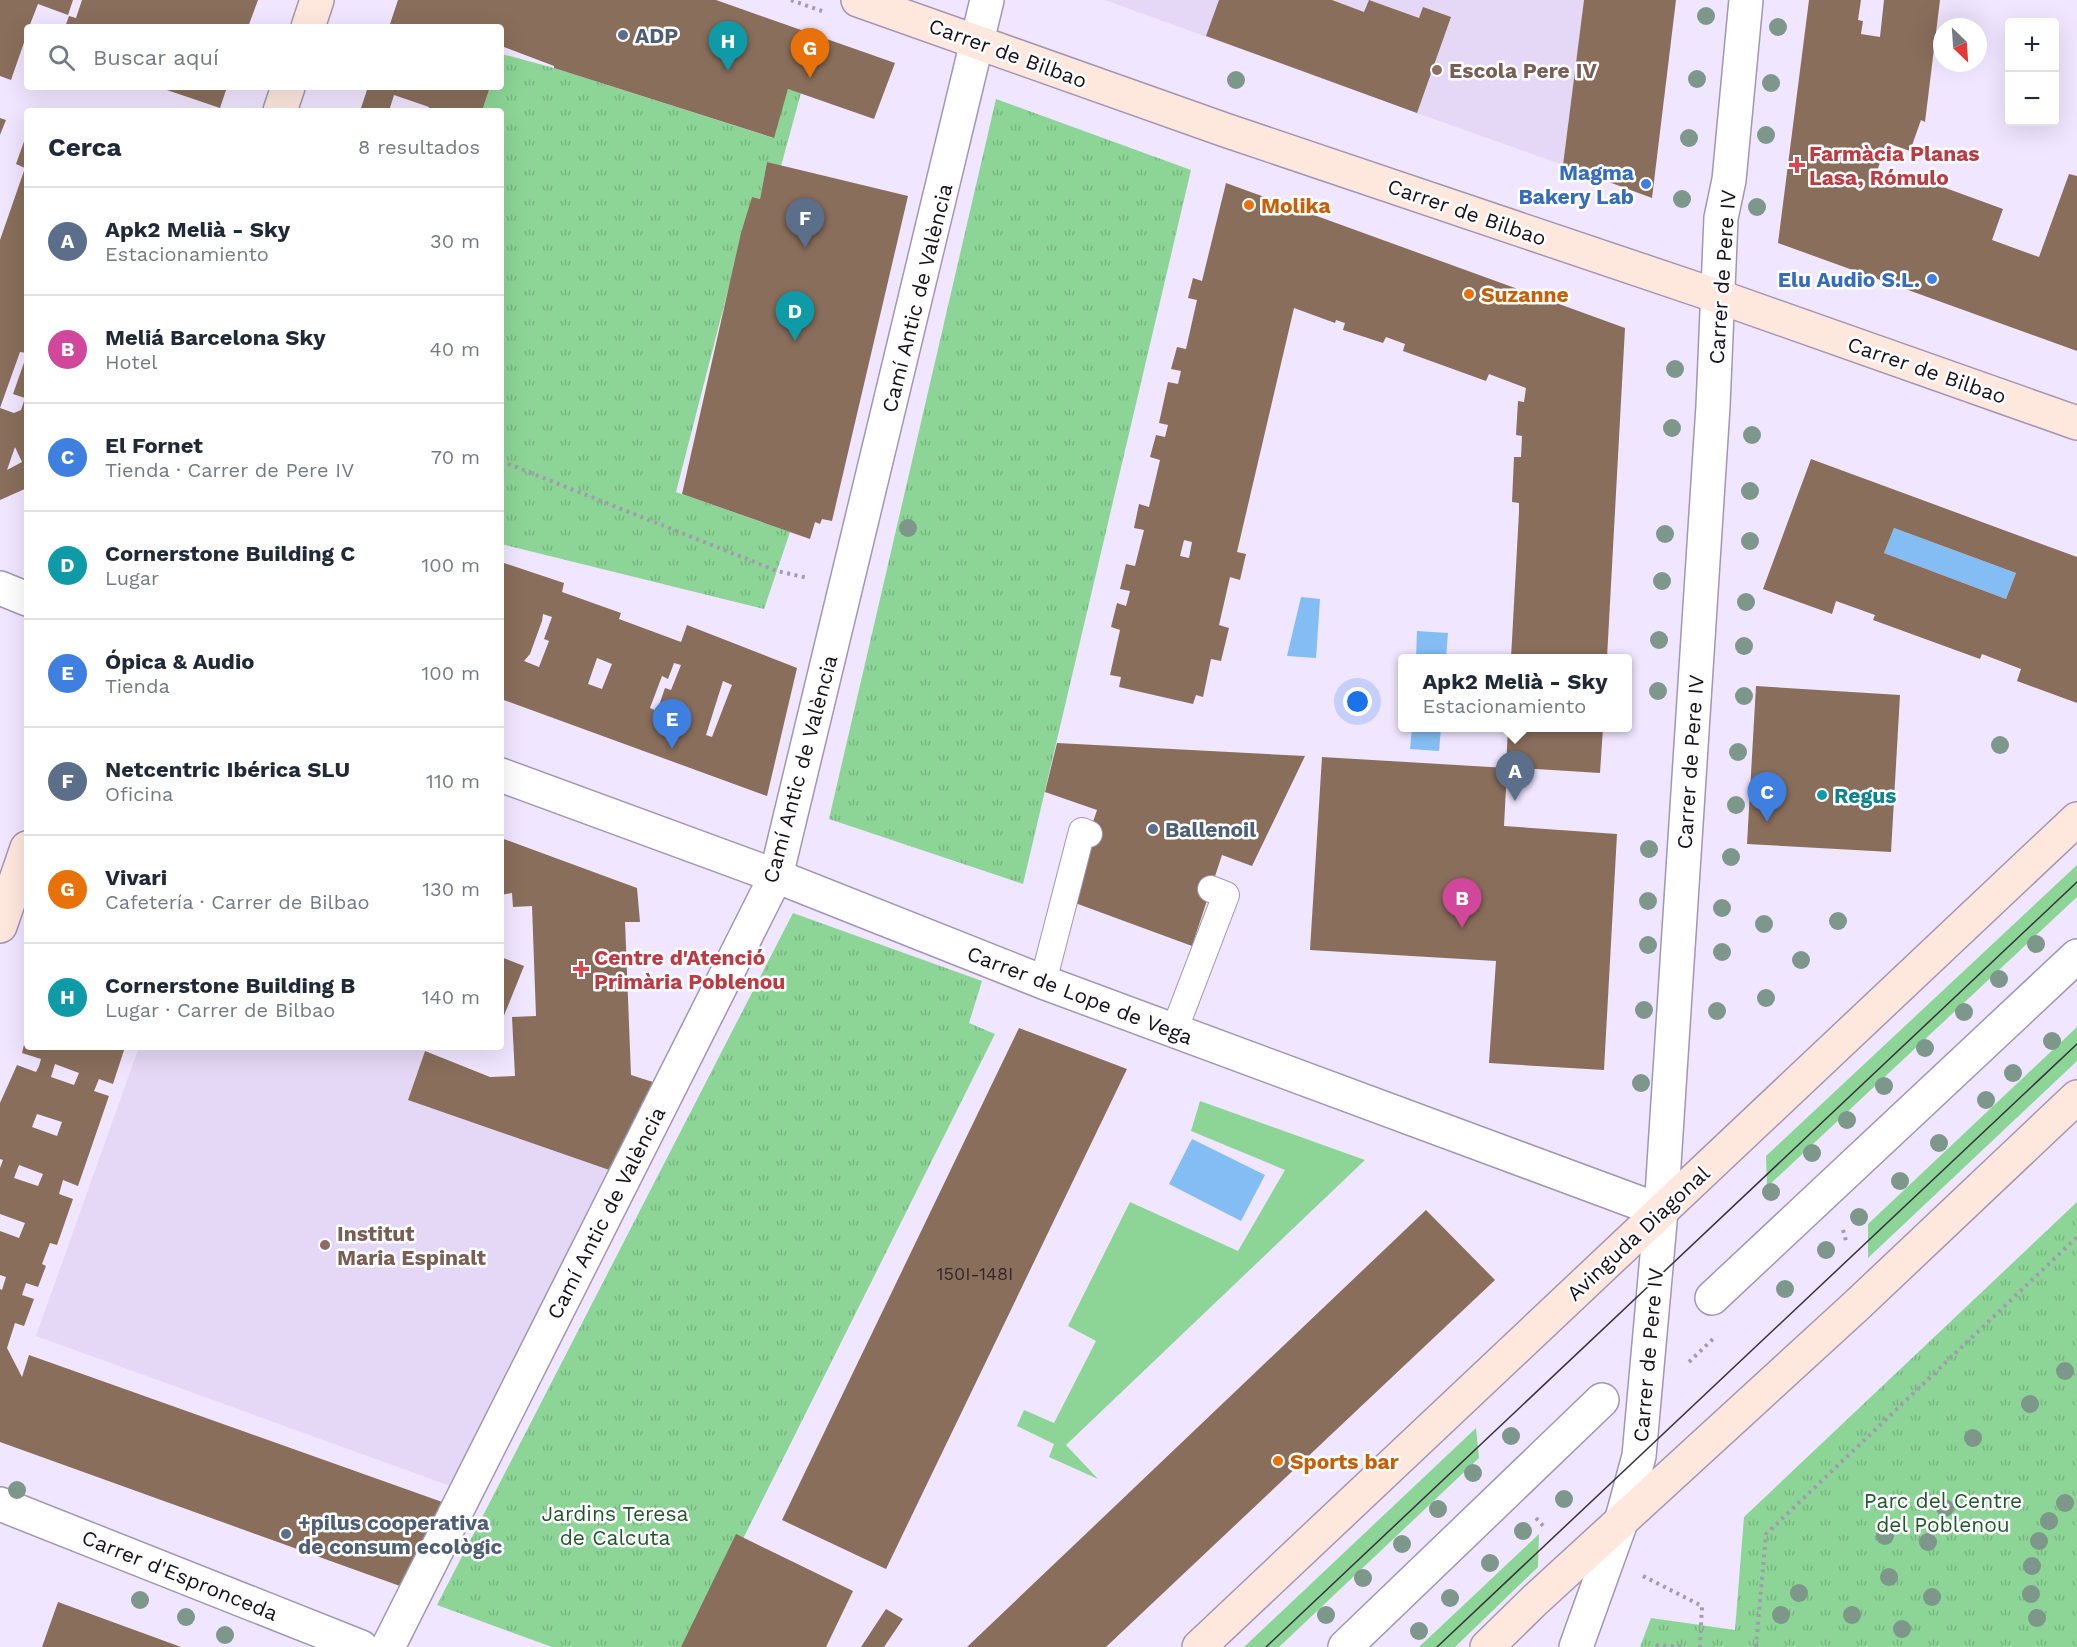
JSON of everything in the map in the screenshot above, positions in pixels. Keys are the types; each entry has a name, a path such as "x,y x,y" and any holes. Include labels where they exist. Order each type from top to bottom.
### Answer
{"street":[{"path":"309,24 318,0"},
{"name":"Carrer de Bilbao","path":"858,0 1225,130 1717,296 2077,423"},
{"name":"Camí Antic de València","path":"388,1647 776,876 987,0"},
{"name":"Carrer de Pere IV","path":"1576,1647 1621,1522 1638,1456 1661,1211 1713,406 1722,218 1729,180 1746,0"},
{"path":"281,108 287,90"},
{"path":"0,588 24,598"},
{"name":"Carrer de Lope de Vega","path":"504,776 776,876 1043,982 1661,1211"},
{"name":"Avinguda Diagonal","path":"1199,1647 2077,819"},
{"path":"0,926 24,857"},
{"path":"1712,1298 2077,956"},
{"path":"1487,1647 1535,1600 1856,1306 2077,1097"},
{"path":"1345,1647 1602,1400"},
{"name":"Carrer d'Espronceda","path":"0,1504 361,1647"}],"lane":[{"path":"1043,982 1082,831 1089,834"},
{"path":"1174,1031 1226,895 1211,889"}],"path":[{"path":"504,462 777,571 847,587"},
{"path":"1756,1647 1766,1534 2077,1237"},
{"path":"1638,1573 1702,1606 1700,1647"},
{"path":"1657,1647 1658,1645 1684,1647"}],"shaded area":[{"name":"Escola Pere IV","path":"1105,0 1584,0 1563,165 1417,113"},
{"name":"Institut Maria Espinalt","path":"138,1050 425,1050 408,1100 615,1172 456,1488 36,1336"}],"green space":[{"path":"504,55 554,68 773,138 788,89 801,93 781,166 767,162 760,199 752,197 676,492 790,532 764,609 504,545 504,108 483,108 489,90 504,90"},
{"path":"996,99 1191,170 1023,884 829,819"},
{"path":"2077,865 2077,897 1767,1187 1766,1156"},
{"name":"Jardins Teresa de Calcuta","path":"793,913 982,981 969,1023 995,1034 689,1647 552,1647 437,1605"},
{"path":"2077,1027 2077,1061 1868,1258 1868,1224"},
{"path":"1200,1101 1365,1160 1066,1445 1098,1479 1049,1457 1054,1444 1017,1426 1024,1410 1054,1423 1096,1341 1068,1326 1130,1202 1238,1251 1285,1170 1191,1131"},
{"name":"Parc del Centre del Poblenou","path":"2077,1202 2077,1647 1640,1647 1651,1618 1735,1630 1744,1517"},
{"path":"1476,1428 1479,1458 1279,1647 1244,1647"},
{"path":"1539,1534 1538,1567 1455,1647 1419,1647"}],"water":[{"path":"1894,528 2016,573 2006,599 1884,553"},
{"path":"1301,597 1320,599 1316,658 1287,656"},
{"path":"1417,631 1448,633 1446,654 1416,654"},
{"path":"1412,732 1441,732 1439,751 1410,749"},
{"path":"1192,1139 1265,1175 1241,1221 1169,1184"}],"building":[{"path":"0,0 73,0 68,15 38,4 30,24 24,24 24,43 11,80 0,76"},
{"path":"82,0 258,0 249,24 66,24 69,16 76,18"},
{"path":"398,0 716,0 895,63 874,119 788,89 774,138 554,68 554,66 504,47 504,24 390,24"},
{"path":"1219,0 1332,0 1364,12 1369,0 1419,18 1423,7 1451,17 1417,113 1206,36"},
{"path":"1584,0 1676,0 1652,198 1563,165"},
{"path":"1809,0 1861,0 1858,20 1863,21 1861,34 1880,37 1884,0 1940,0 1938,18 1933,18 1933,57 1925,122 1921,120 1910,151 1887,143 1877,171 1908,182 1910,175 2003,209 1992,240 2039,257 2069,174 2077,176 2077,351 1778,243"},
{"path":"167,90 226,90 220,108"},
{"path":"367,90 489,90 483,108 429,108 394,95 390,108 361,108"},
{"path":"0,118 6,120 0,135"},
{"path":"24,141 24,168 16,164"},
{"path":"767,162 908,196 832,521 822,519 820,524 815,522 810,539 682,494 741,233 752,197 760,199"},
{"path":"24,171 24,353 20,352 0,408 0,240"},
{"path":"1226,183 1625,328 1607,654 1511,654 1519,512 1519,503 1512,502 1514,457 1521,457 1522,436 1516,435 1518,401 1524,402 1526,388 1489,374 1486,381 1403,351 1405,344 1386,337 1383,343 1343,330 1345,323 1336,320 1335,323 1294,308 1237,552 1246,554 1240,580 1230,577 1219,625 1229,628 1221,661 1211,659 1203,697 1196,695 1193,704 1119,687 1121,677 1110,675 1120,630 1111,627 1117,603 1126,606 1130,591 1120,589 1126,564 1135,566 1144,530 1134,528 1139,504 1149,507 1160,460 1150,457 1156,435 1165,437 1168,425 1159,423 1168,382 1178,384 1181,371 1171,369 1177,347 1186,349 1197,300 1188,298 1193,278 1202,281","holes":["1184,540 1192,542 1189,558 1180,556"]},
{"path":"24,363 24,398 13,394"},
{"path":"24,401 24,489 0,500 0,408 14,413 21,410","holes":["15,447 22,462 7,470"]},
{"path":"1811,459 2077,557 2077,703 2017,681 2021,669 1982,654 1980,659 1873,620 1875,615 1836,601 1832,614 1763,589","holes":["1894,528 2016,573 2006,599 1884,553"]},
{"path":"504,563 564,583 562,592 621,613 619,619 681,642 687,625 797,668 767,796 504,700","holes":["543,614 552,617 544,639 549,641 539,667 524,661 530,654","597,658 612,664 602,689 588,684","674,663 681,665 671,690 665,688 657,711 650,708 662,676 668,679","723,681 732,685 712,737 706,735"]},
{"name":"Regus","path":"1756,686 1900,695 1891,852 1747,844"},
{"path":"1508,732 1603,732 1600,773 1506,767"},
{"name":"Ballenoil","path":"1057,743 1305,756 1252,866 1222,855 1192,946 1067,900 1097,810 1045,792"},
{"path":"1322,757 1507,768 1504,826 1617,834 1604,1070 1489,1063 1496,961 1310,950"},
{"name":"Centre d'Atenció Primària Poblenou","path":"504,839 637,888 640,922 625,922 631,1075 656,1083 615,1172 408,1100 425,1051 490,1077 515,1076 512,1017 536,1016 532,906 513,907 512,893 504,894"},
{"path":"504,958 524,966 504,1016"},
{"path":"1019,1028 1127,1069 886,1569 782,1520"},
{"path":"24,1044 24,1050 124,1050 113,1084 99,1079 94,1091 109,1096 78,1186 63,1180 59,1194 73,1199 57,1245 50,1243 42,1264 46,1266 38,1287 26,1283 22,1295 34,1299 24,1326 15,1323 7,1348 22,1377 29,1355 445,1503 400,1586 0,1442 0,1289 2,1290 6,1277 0,1275 0,1231 19,1238 25,1223 0,1214 0,1168 3,1160 0,1159 0,1103 17,1065 36,1072 41,1059 22,1053","holes":["55,1064 79,1073 74,1085 51,1077","37,1114 62,1122 57,1136 32,1127","19,1165 43,1174 38,1186 14,1178"]},
{"path":"1426,1210 1495,1280 1106,1647 967,1647"},
{"path":"736,1534 853,1591 826,1647 681,1647"},
{"path":"58,1602 181,1647 42,1647"},
{"path":"886,1609 903,1619 884,1647 861,1647"}],"tram line":[{"path":"1266,1647 2077,882"},
{"path":"1437,1647 2077,1044"}],"place":[{"name":"ADP","path":"623,35"},
{"name":"Escola Pere IV","path":"1437,70"},
{"name":"Cornerstone Building B","path":"728,71"},
{"name":"Vivari","path":"810,78"},
{"name":"Farmàcia Planas Lasa, Rómulo","path":"1797,165"},
{"name":"Magma Bakery Lab","path":"1646,184"},
{"name":"Molika","path":"1249,205"},
{"name":"Netcentric Ibérica SLU","path":"805,248"},
{"name":"Elu Audio S.L.","path":"1932,279"},
{"name":"Suzanne","path":"1469,294"},
{"name":"Cornerstone Building C","path":"795,341"},
{"name":"Ópica & Audio","path":"672,749"},
{"name":"Regus","path":"1822,795"},
{"name":"Apk2 Melià - Sky","path":"1515,801"},
{"name":"El Fornet","path":"1767,822"},
{"name":"Ballenoil","path":"1153,829"},
{"name":"Meliá Barcelona Sky","path":"1462,928"},
{"name":"Centre d'Atenció Primària Poblenou","path":"581,969"},
{"name":"Institut Maria Espinalt","path":"325,1245"},
{"name":"Sports bar","path":"1278,1461"},
{"name":"+pilus cooperativa de consum ecològic","path":"286,1534"}]}
